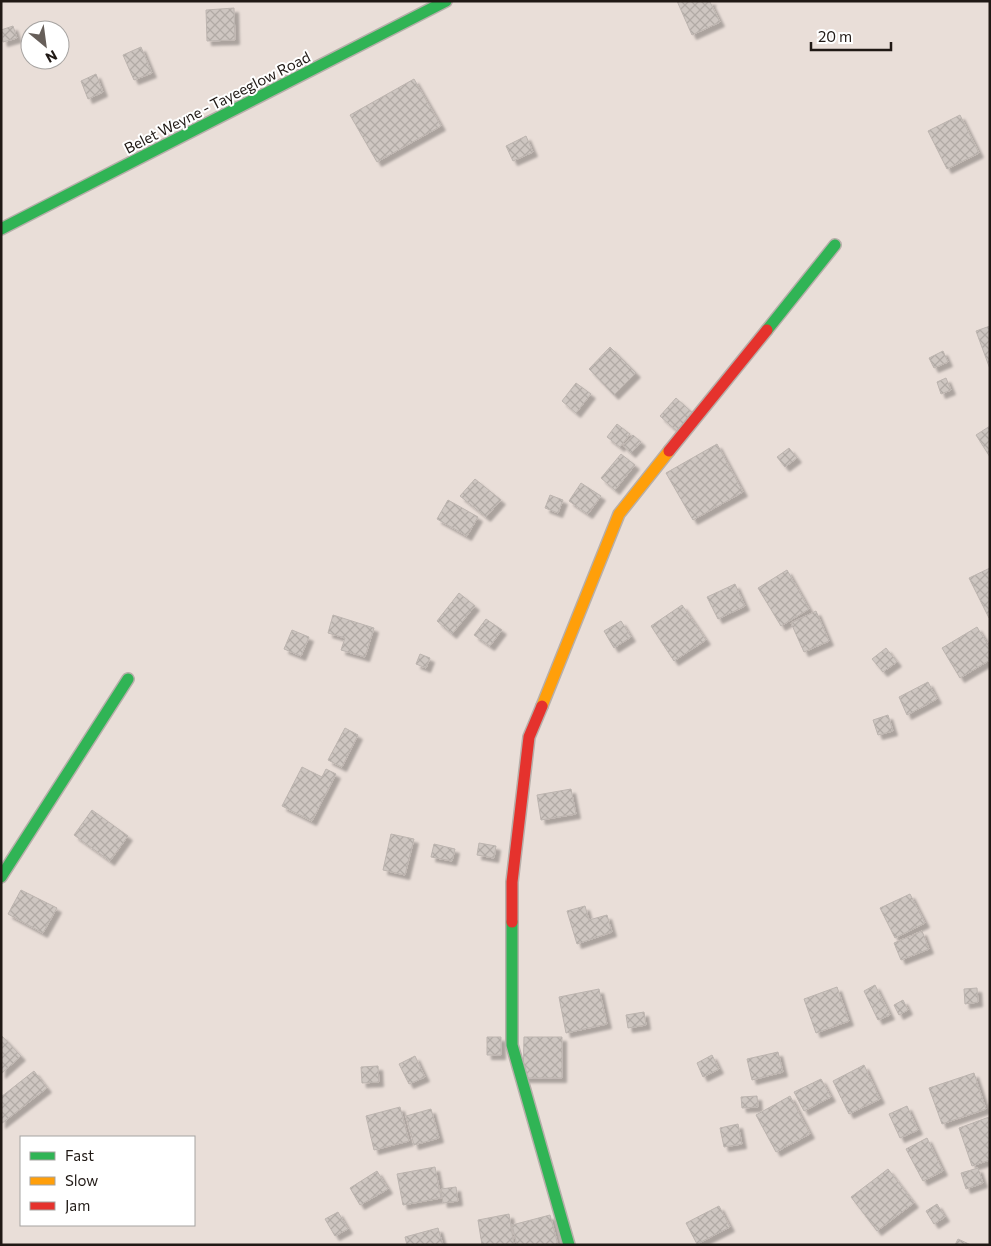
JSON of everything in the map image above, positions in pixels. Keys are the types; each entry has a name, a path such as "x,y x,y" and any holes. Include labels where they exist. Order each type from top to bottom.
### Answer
{"street":[{"name":"Belet Weyne - Tayeeglow Road","path":"1,229 446,1"},
{"path":"569,1245 512,1045 512,882 529,737 619,514 835,245"},
{"path":"1,877 128,679"}],"building":[{"path":"677,1 712,1 710,2 720,22 692,35"},
{"path":"234,8 235,40 207,41 206,10"},
{"path":"13,26 17,38 3,42 1,30"},
{"path":"141,47 152,73 134,80 123,55"},
{"path":"96,74 103,92 88,99 81,81"},
{"path":"414,79 441,126 377,162 350,115"},
{"path":"960,115 979,153 947,169 928,131"},
{"path":"526,136 533,152 513,161 506,146"},
{"path":"990,326 990,369 976,331"},
{"path":"610,347 636,373 614,395 589,369"},
{"path":"943,351 948,362 934,368 929,358"},
{"path":"946,378 951,390 941,394 937,382"},
{"path":"576,383 591,394 576,413 562,401"},
{"path":"676,398 695,415 679,433 660,416"},
{"path":"617,424 630,434 620,447 607,437"},
{"path":"990,426 990,457 976,435"},
{"path":"633,435 641,442 631,453 623,446"},
{"path":"717,444 743,492 693,520 666,473"},
{"path":"789,448 797,458 785,467 777,457"},
{"path":"621,454 635,465 615,490 601,478"},
{"path":"475,479 501,500 486,517 460,496"},
{"path":"581,483 601,496 588,514 569,501"},
{"path":"550,495 563,500 558,513 545,508"},
{"path":"448,500 478,517 467,536 437,519"},
{"path":"990,568 990,618 989,618 969,578"},
{"path":"787,570 809,609 781,626 758,588"},
{"path":"735,584 745,606 718,619 707,597"},
{"path":"459,593 475,606 452,634 437,621"},
{"path":"682,605 706,640 674,661 651,626"},
{"path":"816,611 829,641 804,652 791,623"},
{"path":"333,615 374,628 365,657 341,650 345,638 328,633"},
{"path":"486,619 502,630 490,646 474,635"},
{"path":"621,621 631,637 614,648 604,631"},
{"path":"977,627 990,648 990,660 960,678 942,648"},
{"path":"292,630 309,637 301,656 284,649"},
{"path":"886,648 897,662 883,672 872,659"},
{"path":"420,654 430,658 426,668 416,664"},
{"path":"928,682 937,699 907,715 899,697"},
{"path":"888,715 893,731 878,735 873,720"},
{"path":"345,728 358,735 342,767 328,760"},
{"path":"302,767 322,777 326,769 336,774 312,821 282,806"},
{"path":"571,789 576,814 541,820 537,795"},
{"path":"92,810 128,836 110,861 74,835"},
{"path":"391,834 414,839 405,875 383,870"},
{"path":"479,843 496,846 494,858 477,855"},
{"path":"434,844 455,849 452,861 431,857"},
{"path":"21,890 57,908 43,933 8,914"},
{"path":"910,894 925,923 895,938 880,908"},
{"path":"585,906 589,920 607,915 612,932 577,944 567,911"},
{"path":"922,931 929,949 901,960 894,943"},
{"path":"875,985 890,1015 878,1020 864,991"},
{"path":"837,987 849,1021 816,1033 804,999"},
{"path":"977,988 978,1002 965,1004 964,989"},
{"path":"599,989 607,1024 566,1033 559,997"},
{"path":"903,1000 908,1010 899,1015 894,1005"},
{"path":"644,1012 646,1025 628,1028 626,1015"},
{"path":"1,1035 21,1056 1,1074"},
{"path":"487,1037 501,1037 501,1055 487,1055"},
{"path":"524,1037 562,1037 562,1078 523,1078"},
{"path":"778,1052 783,1072 752,1080 747,1059"},
{"path":"712,1055 719,1069 703,1077 697,1063"},
{"path":"415,1056 425,1077 409,1084 399,1064"},
{"path":"864,1065 880,1099 849,1114 833,1081"},
{"path":"378,1066 379,1082 362,1083 361,1067"},
{"path":"34,1071 47,1088 1,1124 1,1097"},
{"path":"974,1073 986,1109 942,1124 929,1088"},
{"path":"821,1079 831,1097 804,1111 794,1092"},
{"path":"757,1096 758,1107 742,1108 741,1097"},
{"path":"790,1096 810,1134 776,1152 756,1115"},
{"path":"907,1106 918,1130 900,1138 889,1114"},
{"path":"400,1107 409,1141 374,1150 366,1116"},
{"path":"431,1109 439,1138 414,1145 406,1116"},
{"path":"989,1117 990,1160 972,1166 959,1128"},
{"path":"738,1124 742,1144 724,1147 720,1128"},
{"path":"927,1138 943,1171 923,1181 906,1149"},
{"path":"435,1167 441,1198 403,1205 397,1174"},
{"path":"978,1168 983,1183 966,1189 961,1173"},
{"path":"888,1169 914,1203 877,1231 851,1197"},
{"path":"377,1171 388,1189 360,1205 350,1188"},
{"path":"456,1187 458,1201 443,1203 441,1189"},
{"path":"937,1204 945,1217 934,1224 926,1211"},
{"path":"719,1206 730,1227 697,1244 686,1223"},
{"path":"338,1212 348,1229 335,1236 325,1219"},
{"path":"509,1214 514,1245 482,1245 478,1220"},
{"path":"550,1215 558,1245 517,1245 512,1225"},
{"path":"438,1228 443,1245 407,1245 405,1237"},
{"path":"958,1239 971,1245 955,1245"}],"traffic: fast":[{"path":"1,229 446,1"},
{"path":"767,330 835,245"},
{"path":"1,877 128,679"},
{"path":"512,922 512,1045 569,1245"}],"traffic: slow":[{"path":"542,706 619,514 669,451"}],"traffic: jam":[{"path":"669,451 767,330"},
{"path":"512,922 512,882 529,737 542,706"}]}
